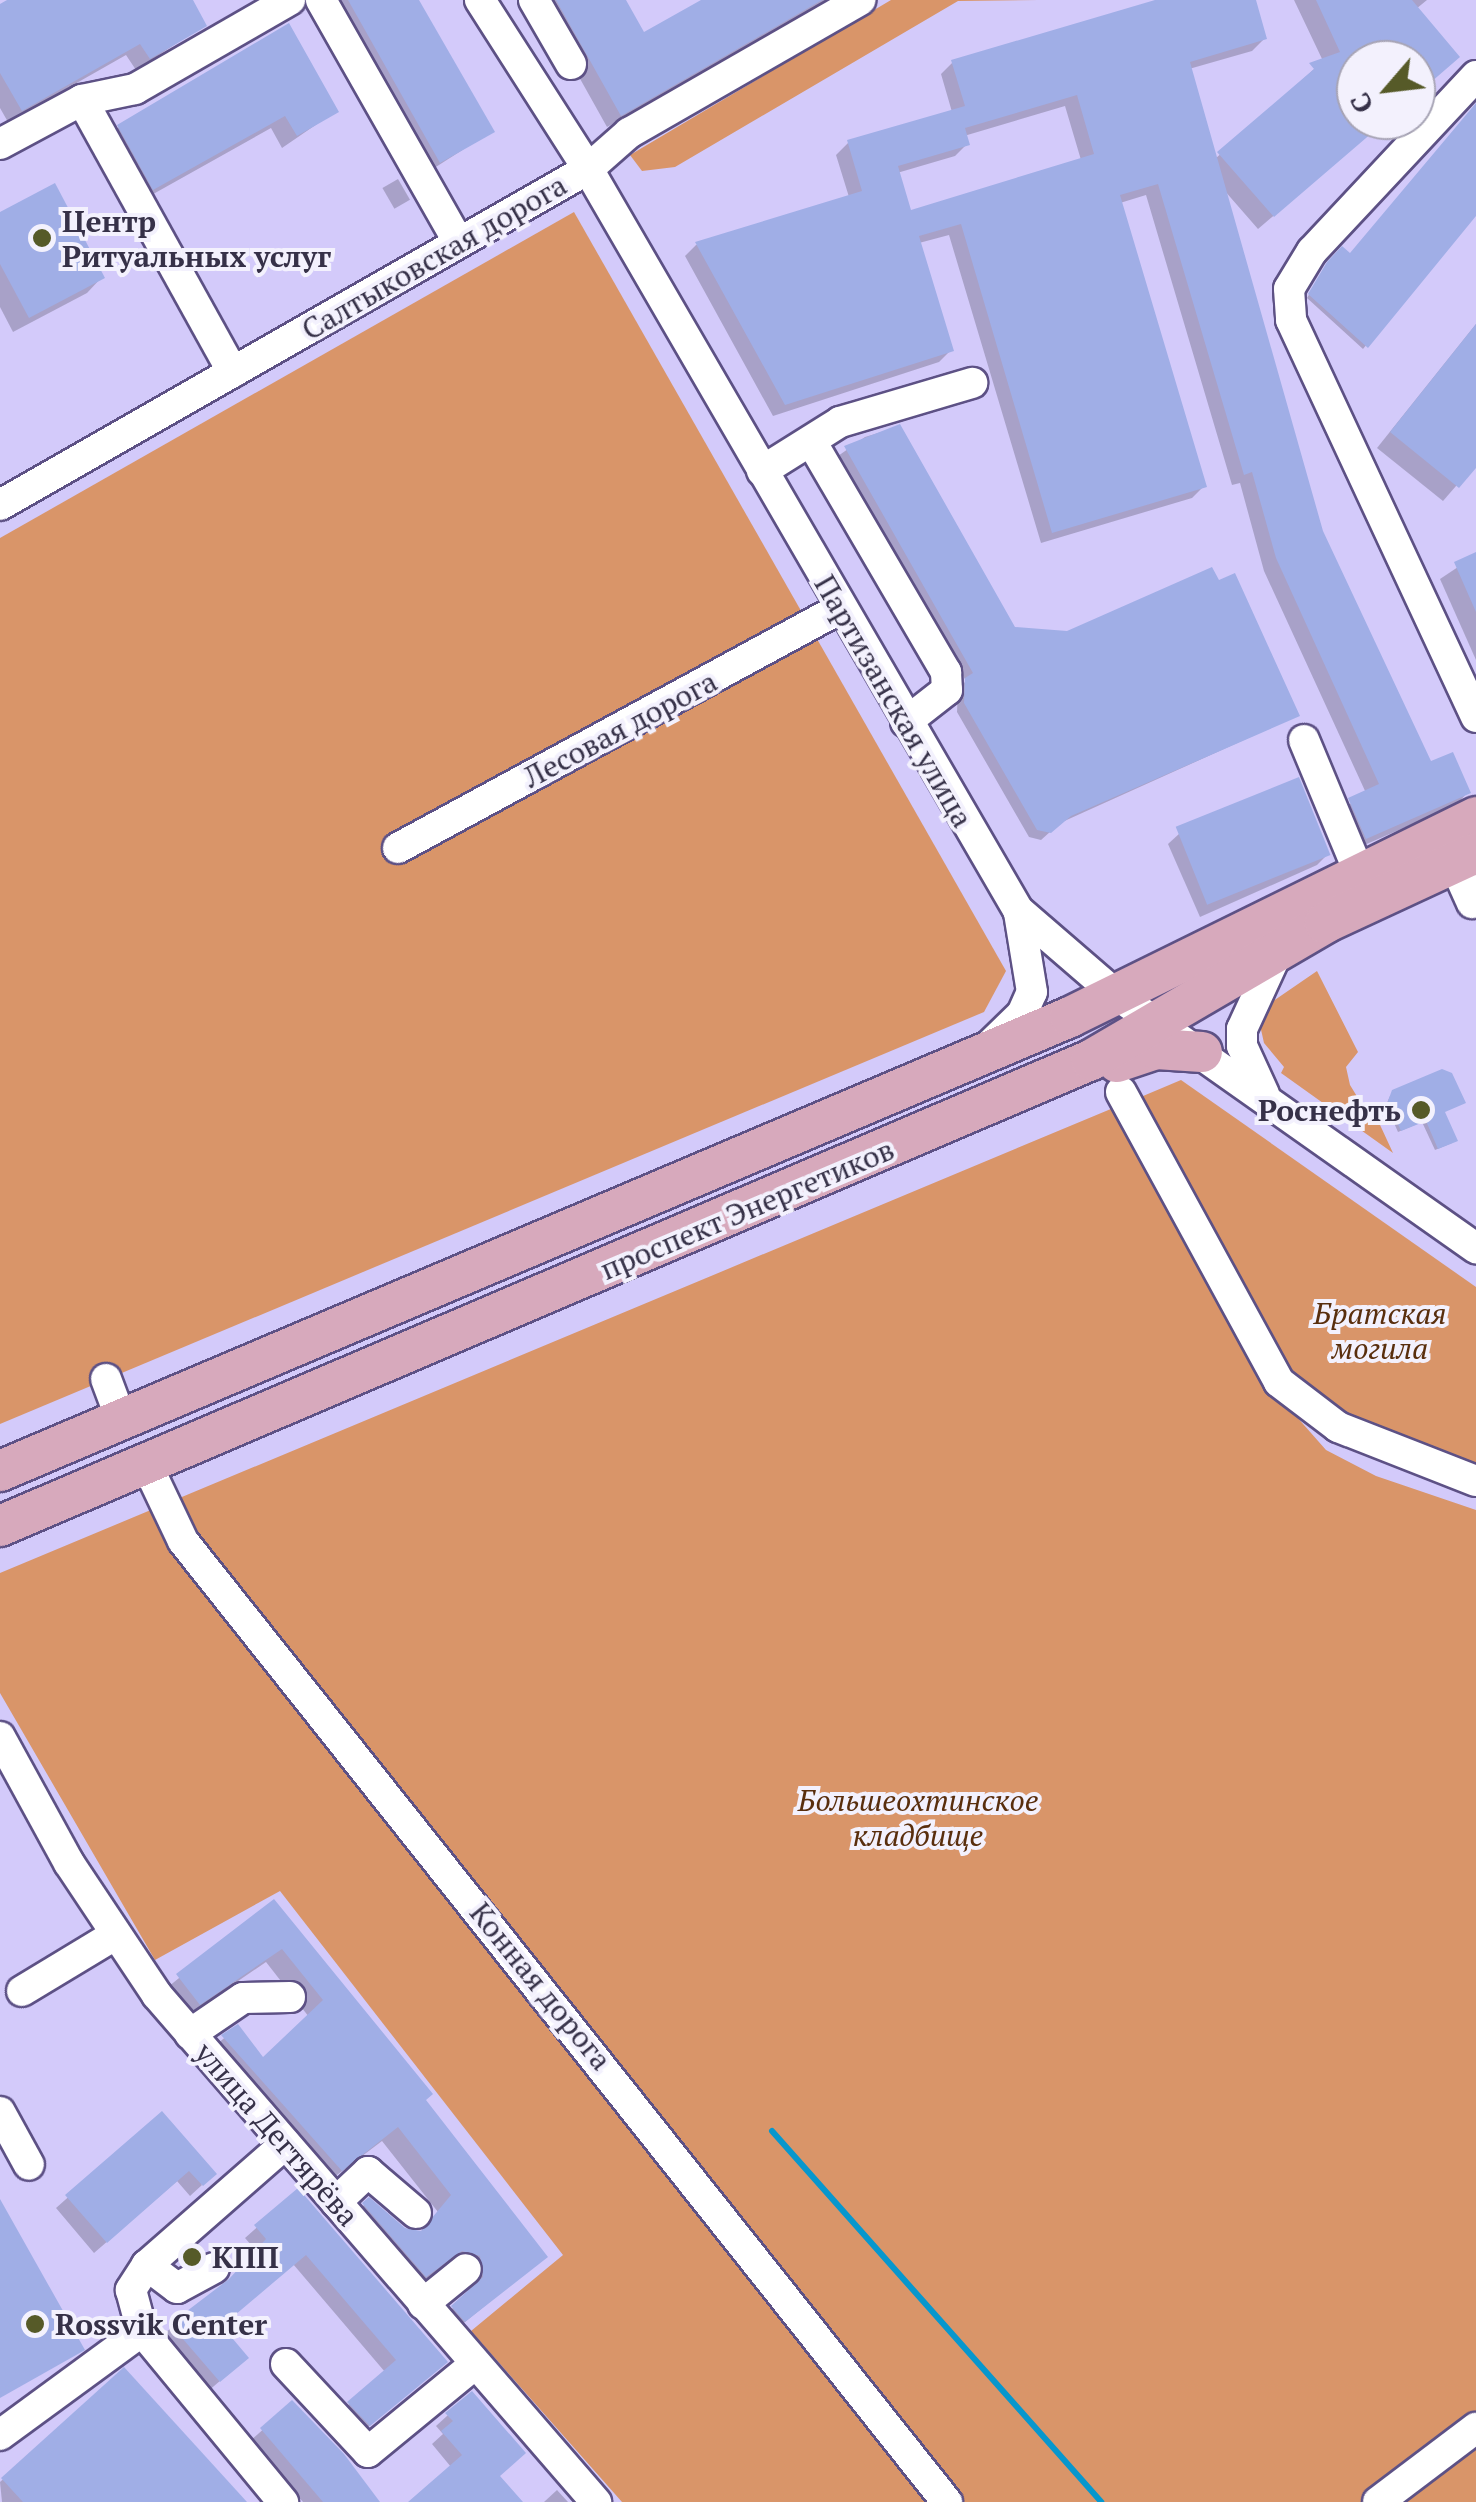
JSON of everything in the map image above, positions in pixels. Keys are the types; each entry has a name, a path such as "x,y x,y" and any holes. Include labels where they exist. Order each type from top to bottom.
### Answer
{"main road":[{"name":"проспект Энергетиков","path":"0,1470 1114,994 1358,870 1476,817"},
{"name":"проспект Энергетиков","path":"0,1526 1014,1094 1156,1023 1279,948 1465,858"},
{"path":"1014,1094 1044,1094 1140,1052 1202,1052"}],"street":[{"path":"0,144 82,100 135,90 290,0"},
{"path":"321,0 459,243"},
{"name":"Партизанская улица","path":"480,0 588,170 1018,910 1114,994 1266,1096 1476,1248"},
{"path":"534,0 571,64"},
{"name":"Салтыковская дорога","path":"0,505 588,170 628,133 860,0"},
{"path":"1476,76 1312,251 1289,289 1291,320 1476,716"},
{"path":"82,100 233,372"},
{"path":"762,471 840,422 972,382"},
{"path":"811,441 946,672 947,690 906,722"},
{"name":"Лесовая дорога","path":"398,848 840,608"},
{"path":"1304,740 1358,870"},
{"path":"1465,858 1472,903"},
{"path":"978,1054 1022,1014 1032,992 1029,942 1018,910"},
{"path":"1266,1096 1242,1046 1242,1029 1279,948"},
{"path":"1121,1092 1279,1382 1338,1427 1476,1481"},
{"path":"106,1380 122,1419"},
{"name":"Конная дорога","path":"146,1464 184,1541 947,2502"},
{"name":"улица Дегтярёва","path":"0,1736 114,1936 190,2034 596,2502"},
{"path":"22,1990 114,1936"},
{"path":"190,2034 243,1998 290,1997"},
{"path":"0,2112 29,2165"},
{"path":"282,2502 142,2331 130,2290 147,2265 285,2144"},
{"path":"336,2202 368,2172 416,2213"},
{"path":"147,2265 177,2288 214,2268"},
{"path":"423,2304 466,2270"},
{"path":"0,2435 142,2331"},
{"path":"286,2364 368,2452 474,2364"},
{"path":"1378,2502 1476,2428"}],"green space":[{"path":"891,0 1038,0 958,1 675,167 642,171 630,155"},
{"path":"574,212 1006,971 984,1012 0,1424 0,538"},
{"path":"1317,971 1358,1052 1346,1067 1350,1085 1369,1116 1375,1114 1393,1153 1281,1073 1284,1067 1264,1043 1260,1025 1269,1004"},
{"name":"Братская могила","path":"1181,1080 1476,1287 1476,1468 1346,1419 1289,1373 1136,1099"},
{"name":"Большеохтинское кладбище","path":"1118,1106 1267,1383 1326,1450 1376,1476 1476,1510 1476,2502 622,2502 471,2331 563,2255 280,1891 155,1960 0,1693 0,1573"}],"building":[{"path":"7,0 193,0 207,26 150,59 140,44 22,111 0,73 0,4"},
{"path":"348,0 419,0 495,132 440,163"},
{"path":"556,0 626,0 644,32 701,0 822,0 621,116"},
{"path":"1155,0 1256,0 1267,39 1190,62 1323,531 1431,761 1453,752 1471,793 1366,839 1348,798 1379,784 1276,558 1252,472 1244,475 1158,184 1120,195 1207,487 1052,533 961,224 919,236 954,351 785,405 695,242 862,191 847,140 965,106 951,60","holes":["1077,95 1094,154 911,210 898,166 970,145 965,128"]},
{"path":"1316,0 1412,0 1460,57 1436,78 1436,40 1336,40 1336,43"},
{"path":"289,23 339,112 297,136 285,116 153,190 117,125"},
{"path":"1336,53 1336,140 1364,140 1274,217 1217,152 1314,69 1309,63"},
{"path":"1476,103 1476,216 1368,348 1308,294 1327,262 1342,246 1350,253"},
{"name":"Центр Ритуальных услуг","path":"55,183 105,278 29,318 0,264 0,212"},
{"path":"1476,324 1476,468 1459,488 1390,432"},
{"path":"900,424 1015,627 1067,631 1212,567 1219,580 1235,573 1300,716 1071,816 1051,833 1037,830 964,703 965,678 973,673 844,446"},
{"path":"1476,552 1476,612 1454,562"},
{"path":"1299,777 1330,855 1207,905 1176,827"},
{"name":"Роснефть","path":"1442,1069 1452,1073 1466,1103 1445,1112 1458,1141 1438,1149 1426,1121 1401,1131 1388,1101 1392,1090"},
{"path":"274,1899 433,2094 426,2100 548,2257 465,2322 451,2306 483,2277 480,2256 462,2251 426,2277 362,2203 369,2197 405,2228 421,2231 451,2195 398,2127 342,2171 221,2035 238,2024 263,2057 323,2000 282,1949 200,2005 176,1974"},
{"path":"162,2111 217,2174 203,2186 189,2171 107,2243 65,2195"},
{"path":"298,2188 448,2362 370,2426 347,2402 396,2360 306,2255 222,2326 249,2358 220,2382 170,2324 229,2279 266,2239 254,2225"},
{"name":"Rossvik Center","path":"0,2199 85,2350 0,2398"},
{"path":"124,2367 247,2502 23,2502 1,2478"},
{"path":"472,2391 526,2453 500,2476 523,2502 408,2502 462,2455 441,2431 453,2421 445,2413"},
{"path":"292,2400 344,2454 380,2502 323,2502 260,2428"}],"waterway":[{"path":"772,2131 1101,2502"}],"place":[{"name":"Центр Ритуальных услуг","path":"42,238"},
{"name":"Роснефть","path":"1421,1110"},
{"name":"КПП","path":"192,2257"},
{"name":"Rossvik Center","path":"35,2324"}]}
